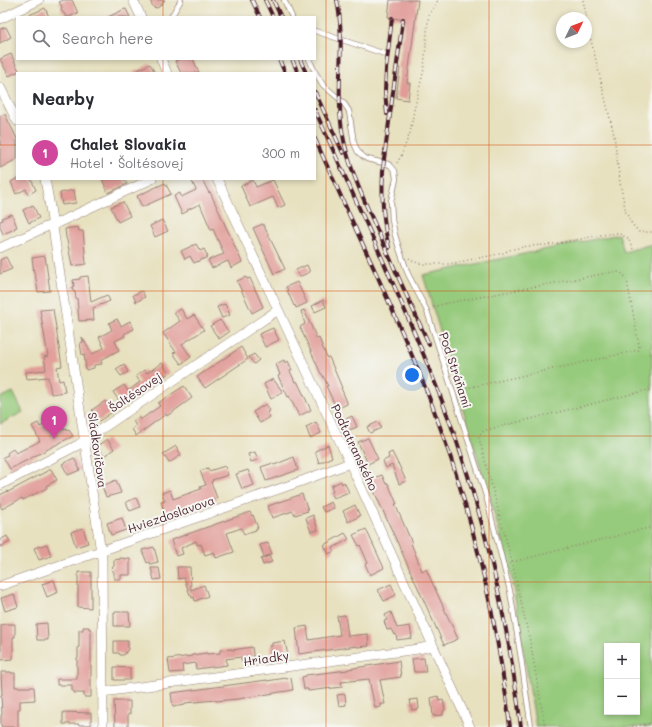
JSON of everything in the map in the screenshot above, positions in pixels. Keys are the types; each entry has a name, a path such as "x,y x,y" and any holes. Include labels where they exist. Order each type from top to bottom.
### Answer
{"street":[{"path":"0,18 39,0"},
{"path":"133,0 141,16"},
{"path":"161,60 167,72"},
{"path":"0,87 16,119"},
{"name":"Sládkovičova","path":"44,180 47,187 53,225 102,559 103,727"},
{"path":"0,248 150,180"},
{"name":"Podtatranského","path":"217,180 350,463 470,727"},
{"name":"Šoltésovej","path":"0,485 85,440 278,310"},
{"name":"Hviezdoslavova","path":"0,586 292,485 350,463"},
{"name":"Hriadky","path":"103,692 432,646"}],"lane":[{"path":"172,16 181,0"},
{"path":"284,0 292,16"},
{"path":"316,31 385,54"},
{"path":"309,60 315,72"},
{"path":"316,74 323,85 343,102 348,111 354,143 358,152 367,159 388,164 393,168"},
{"name":"Pod Stráňami","path":"393,168 396,179 392,193 392,220 399,248 408,274 426,310 486,496 510,591 531,727"}],"path":[{"path":"393,168 401,156 410,133 424,69 429,15 438,0"},
{"path":"583,0 614,135 620,183 626,212 632,224 639,232 652,232"},
{"path":"399,248 406,256 415,262 422,264 449,264 504,253 528,246 547,245 617,233 628,238 633,249"},
{"path":"426,310 443,304 616,271 622,273 626,277 639,350 452,391"},
{"path":"545,727 531,646 512,562 479,438 481,433 486,430 652,389"},
{"path":"512,562 652,527"},
{"path":"632,727 652,723"}],"green space":[{"path":"619,234 624,252 652,244 652,727 536,727 511,574 459,396 461,391 459,386 454,382 423,275"},
{"path":"13,392 23,412 0,424 0,398"}],"building":[{"path":"64,0 72,0 78,13 71,16 66,16 61,11 62,7 59,2"},
{"path":"150,0 165,0 157,8 153,7"},
{"path":"390,0 418,0 407,83 410,83 408,100 396,98 400,68 398,68 405,20 388,17"},
{"path":"45,8 49,16 27,16"},
{"path":"125,9 130,16 110,16"},
{"path":"6,27 11,37 0,43 0,29"},
{"path":"11,54 19,71 9,76 0,59"},
{"path":"193,60 199,72 180,72 175,61"},
{"path":"150,64 154,72 134,72"},
{"path":"5,114 16,137 16,160 0,168 0,116"},
{"path":"16,179 31,180 36,190 28,195 26,189 16,194 11,182"},
{"path":"102,180 125,180 127,184 108,193"},
{"path":"191,180 202,180 209,193 210,192 242,262 231,268 228,261 212,268 208,260 224,254 213,229 211,230 200,204 182,214 174,196 180,193 181,197 196,190"},
{"path":"253,180 256,187 273,180 285,205 278,208 273,197 250,207 241,186"},
{"path":"165,183 171,194 142,207 137,196"},
{"path":"74,190 76,203 62,205 60,193"},
{"path":"123,202 130,216 118,222 111,207"},
{"path":"33,205 39,218 29,223 23,210"},
{"path":"12,214 17,227 3,234 0,227 0,221 3,220 2,218"},
{"path":"162,220 168,231 155,237 150,226"},
{"path":"263,224 285,269 274,274 253,228"},
{"path":"78,227 79,231 83,231 86,264 72,266 65,229"},
{"path":"196,244 200,251 204,249 208,257 194,263 190,256 185,259 181,251"},
{"path":"45,256 50,291 38,292 32,258"},
{"path":"6,257 12,269 0,274 0,260"},
{"path":"307,265 310,272 299,277 296,270"},
{"path":"88,276 91,302 107,295 110,301 93,308 94,320 79,321 77,298 72,287 74,286 73,280"},
{"path":"246,277 247,279 250,278 263,307 252,313 237,281"},
{"path":"297,282 307,303 296,308 286,287"},
{"path":"142,291 145,297 136,302 133,295"},
{"path":"323,300 326,307 315,312 312,306"},
{"path":"225,304 230,315 222,318 217,307"},
{"path":"53,309 62,366 57,367 59,381 63,380 65,392 51,394 48,377 27,379 26,372 46,370 44,357 48,356 40,310"},
{"path":"181,309 187,319 194,315 204,330 182,344 191,357 181,364 173,353 176,352 163,333 180,321 174,313"},
{"path":"304,310 317,339 319,338 327,358 329,357 347,402 347,404 337,409 326,386 328,386 300,327 305,324 301,311"},
{"path":"117,319 121,326 130,321 134,329 115,341 119,350 101,360 102,364 94,365 94,368 86,370 84,354 82,355 80,343 83,342 82,337 92,354 104,348 99,337 112,330 109,323"},
{"path":"220,320 229,332 219,339 210,326"},
{"path":"273,328 279,340 265,347 259,334"},
{"path":"241,347 248,359 205,388 197,377"},
{"path":"254,354 259,360 254,364 249,357"},
{"path":"284,360 285,363 288,361 292,370 290,371 295,382 297,381 311,410 299,416 278,376 280,375 276,364"},
{"path":"162,363 169,373 141,394 140,393 122,405 113,392 124,385 128,391 140,382 136,376 144,370 147,373"},
{"path":"124,364 128,372 121,376 116,369"},
{"path":"273,379 283,392 271,399 264,384"},
{"path":"184,386 192,398 167,416 166,414 136,436 132,429 136,426 133,421 139,417 140,420 160,406 158,403"},
{"path":"105,401 114,411 99,421 92,410"},
{"path":"266,404 270,411 267,412 270,417 260,423 253,412"},
{"path":"352,416 357,427 347,431 342,421"},
{"path":"51,421 56,430 62,426 64,430 69,430 73,436 10,469 3,457 8,455 7,453 13,449 16,453 40,441 32,426 38,423 40,427"},
{"path":"316,422 321,433 310,438 306,427"},
{"path":"378,422 381,428 370,433 367,427"},
{"path":"368,438 378,459 368,464 358,442"},
{"path":"107,439 114,449 104,456 97,446"},
{"path":"328,445 332,457 319,463 315,451"},
{"path":"176,446 181,455 169,463 163,454"},
{"path":"255,452 258,460 251,462 248,454"},
{"path":"392,452 406,481 399,484 392,465 386,468 383,461 389,458 388,454"},
{"path":"294,457 298,470 266,481 261,467 273,463 274,465"},
{"path":"74,458 80,470 68,475 62,464"},
{"path":"225,466 228,475 212,480 213,481 211,482 217,498 165,516 161,502 165,501 162,493 170,490 173,499 201,489 200,487 206,485 200,471 208,468 209,471"},
{"path":"51,469 57,480 46,486 47,488 23,500 22,498 2,509 0,505 0,495"},
{"path":"248,470 254,485 242,489 236,474"},
{"path":"382,475 386,484 388,483 397,504 395,504 422,571 426,569 458,639 444,645 369,480"},
{"path":"116,480 121,493 106,497 102,486"},
{"path":"341,481 342,484 344,482 349,492 334,498 331,493 333,492 331,486"},
{"path":"302,494 308,511 295,515 293,511 272,518 268,506"},
{"path":"136,498 140,507 130,511 126,502"},
{"path":"331,502 334,508 324,512 321,507"},
{"path":"355,505 360,516 348,522 343,511"},
{"path":"250,512 252,516 253,515 258,528 256,528 256,530 244,534 241,528 227,533 234,552 216,558 214,552 205,555 201,544 197,545 196,541 181,548 183,554 176,556 171,540"},
{"path":"313,515 318,530 311,532 306,518"},
{"path":"122,518 126,530 111,535 107,523"},
{"path":"83,528 88,543 76,547 71,532"},
{"path":"366,529 384,568 370,575 365,564 368,563 360,545 359,546 353,535"},
{"path":"345,533 349,539 333,548 334,551 329,554 324,545"},
{"path":"7,536 10,542 0,547 0,540"},
{"path":"268,543 272,554 264,557 260,545"},
{"path":"47,544 51,556 39,560 34,548"},
{"path":"154,547 158,562 150,564 149,562 147,563 142,550"},
{"path":"269,556 272,562 263,565 261,559"},
{"path":"120,558 130,559 130,575 121,575 121,579 114,579 114,572 111,569 114,566 114,560"},
{"path":"177,567 190,567 191,590 204,585 208,596 195,601 194,597 192,598 190,595 184,578 178,579"},
{"path":"151,568 159,568 161,579 154,580"},
{"path":"78,572 91,572 91,608 78,607"},
{"path":"54,580 58,592 47,597 42,584"},
{"path":"391,584 396,595 384,601 378,590"},
{"path":"14,594 18,607 5,611 1,598"},
{"path":"114,612 129,612 130,626 114,626"},
{"path":"391,612 397,628 410,626 412,638 397,640 396,634 394,635 391,629 387,630 384,621 387,620 385,615"},
{"path":"345,615 348,636 368,634 369,646 357,646 299,654 296,628 307,626 309,640 340,635 337,616"},
{"path":"47,623 48,640 37,640 36,624"},
{"path":"15,624 15,637 13,637 13,659 1,660 1,625"},
{"path":"83,627 89,627 89,629 91,629 91,697 84,697 84,693 74,693 74,691 72,691 72,685 57,685 57,679 77,679 79,630 83,630"},
{"path":"114,641 128,641 128,649 124,655 114,653"},
{"path":"285,641 288,656 272,658 270,646 272,646 272,643"},
{"path":"252,647 254,661 242,663 241,657 226,659 227,665 196,669 195,663 182,665 183,672 170,673 168,659 207,653 220,653 220,650"},
{"path":"424,658 426,672 414,672 412,659"},
{"path":"399,661 401,677 380,680 385,704 381,704 381,707 375,708 369,679 341,682 342,687 308,691 308,689 304,689 302,677 306,675 348,670"},
{"path":"114,667 130,668 130,680 114,680"},
{"path":"1,672 15,673 15,687 34,687 35,700 20,701 20,709 18,709 18,727 1,727"},
{"path":"291,678 293,690 238,699 185,703 185,705 173,707 171,693"},
{"path":"345,694 346,705 339,706 337,695"},
{"path":"438,696 439,701 443,700 445,710 443,711 443,715 433,716 431,698"},
{"path":"418,699 419,709 412,710 410,700"},
{"path":"114,701 130,701 128,727 115,727"},
{"path":"63,712 91,713 91,725 63,724"}],"railway":[{"path":"252,0 260,16"},
{"path":"265,0 273,16"},
{"path":"273,0 281,16"},
{"path":"337,0 341,33 340,114 348,158 363,198 429,344"},
{"path":"387,114 385,91 386,69 392,18"},
{"path":"389,248 382,192 383,170 403,19"},
{"path":"279,60 285,72"},
{"path":"292,60 298,72"},
{"path":"300,60 306,72"},
{"path":"316,94 343,153"},
{"path":"316,112 410,323 439,392 456,439 478,509 496,581 504,617 521,727"},
{"path":"316,141 405,338 446,444 459,483 481,563 490,604 505,686 510,727"}],"place":[{"name":"Chalet Slovakia","path":"54,439"}]}
